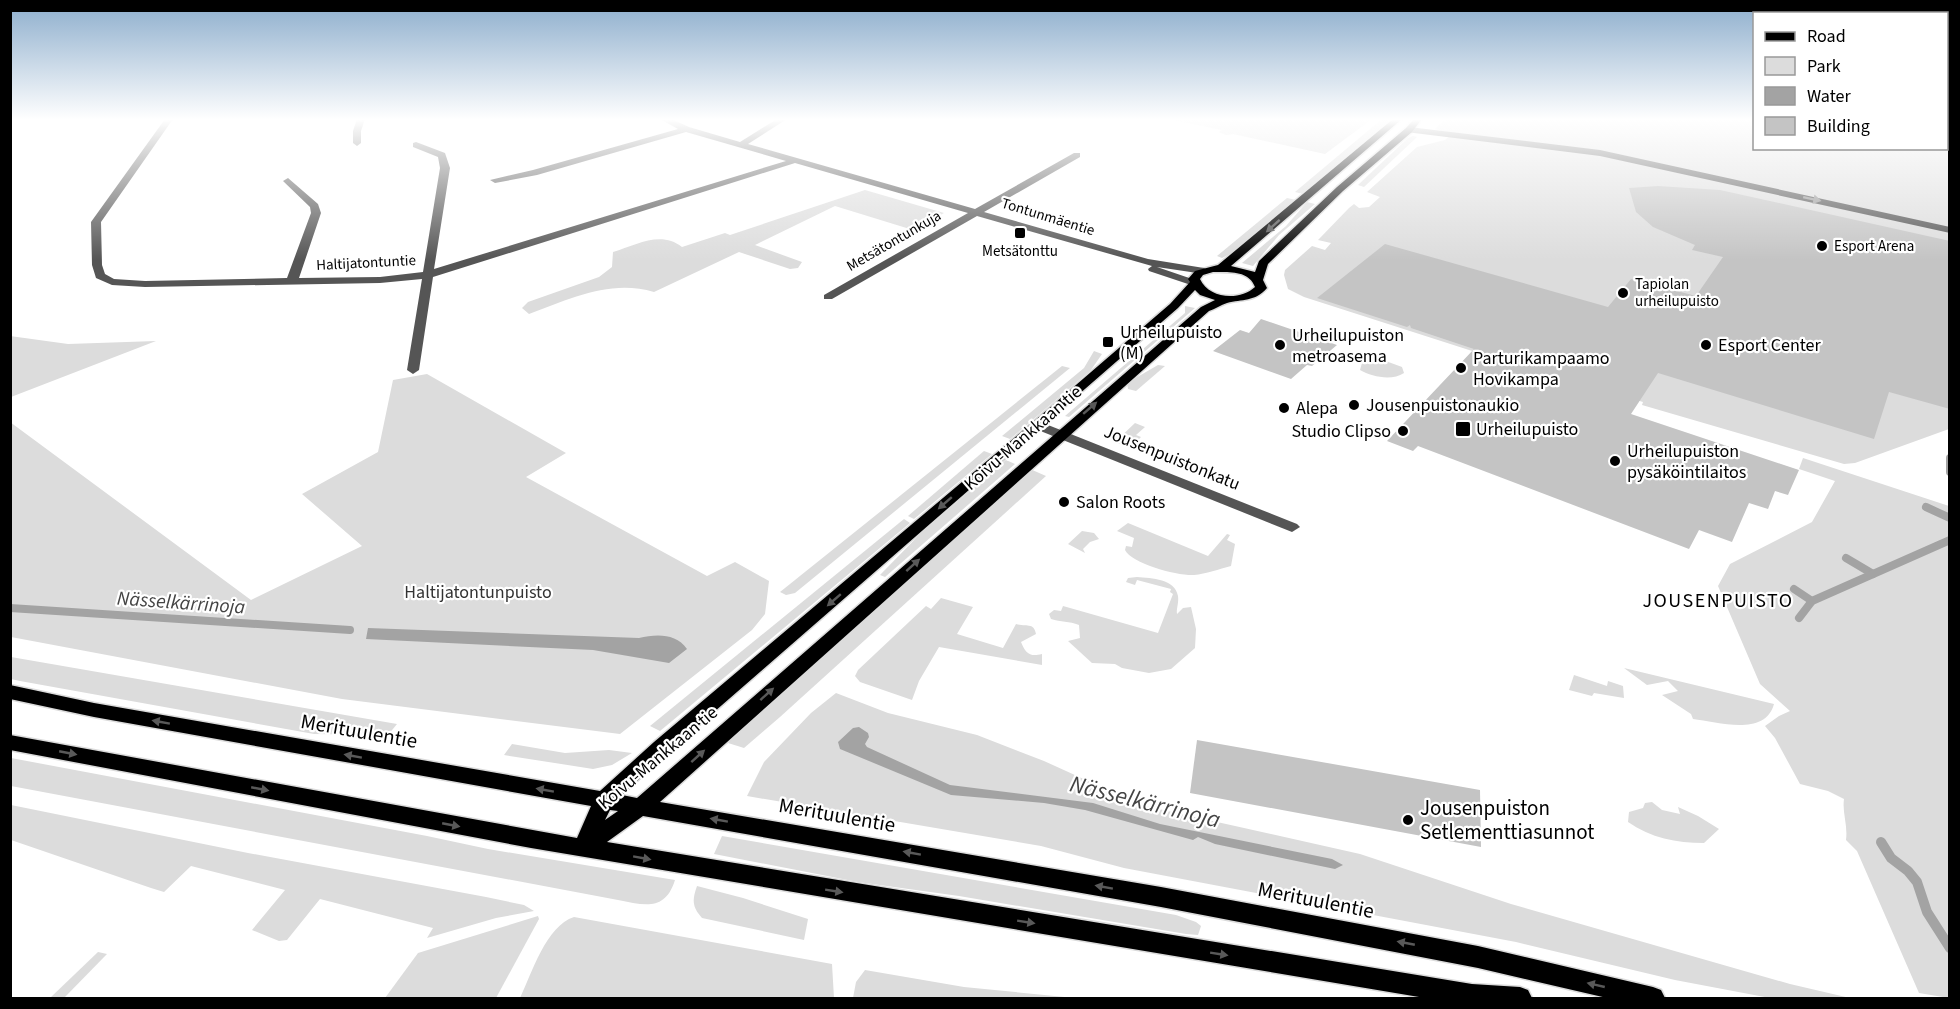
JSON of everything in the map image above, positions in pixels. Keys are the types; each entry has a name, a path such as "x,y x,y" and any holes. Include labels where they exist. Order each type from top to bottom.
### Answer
{"main road":[{"path":"1222,268 1342,166"},
{"path":"1204,271 1222,268 1243,271 1258,279 1263,263 1367,166"},
{"name":"Koivu-Mankkaan tie","path":"584,847 603,801 661,747 1174,306 1194,283 1196,276 1204,271"},
{"name":"Koivu-Mankkaan tie","path":"584,847 641,806 1205,309 1229,298 1253,295 1261,288 1258,279"},
{"path":"1194,283 1207,294 1229,298"},
{"name":"Merituulentie","path":"10,692 94,710 603,801 1220,908 1478,957 1653,999"},
{"path":"10,742 519,837 1472,995 1520,999"}],"street":[{"name":"Haltijatontuntie","path":"136,166 96,222 97,265 100,276 112,282 145,284 380,280 428,275 777,166"},
{"path":"413,370 445,166"},
{"path":"495,180 558,166"},
{"name":"Tontunmäentie","path":"818,166 1147,262 1204,271"},
{"name":"Metsätontunkuja","path":"828,297 1055,166"},
{"path":"1664,166 1950,230"},
{"path":"288,181 315,206 316,213 292,281"},
{"name":"Tontunmäentie","path":"1147,262 1153,269 1194,283"},
{"name":"Jousenpuistonkatu","path":"1038,425 1292,527"}],"green space":[{"path":"1326,166 1336,166 1303,194 1295,192"},
{"path":"1378,166 1386,166 1364,187 1358,185"},
{"name":"Tapiolan urheilupuisto","path":"1396,166 1949,166 1949,429 1855,463 1844,464 1642,405 1643,402 1522,367 1304,297 1288,289 1285,270 1312,246 1325,250 1331,243 1318,240 1354,204 1359,208 1369,207 1380,197 1367,192"},
{"path":"865,190 944,213 913,230 835,206 755,245 802,262 798,268 790,269 739,252 654,292 622,288 606,289 590,292 529,314 522,308 528,302 599,277 612,267 613,252 657,239 674,242 682,247 725,233 730,235"},
{"path":"1287,198 1296,200 1230,254 1222,258 1217,256"},
{"path":"1307,202 1315,204 1279,235 1253,266 1242,263 1286,226"},
{"path":"1185,306 1195,308 1069,417 1065,416 1185,313"},
{"path":"10,336 68,344 156,341 11,397"},
{"path":"1094,351 1102,354 1091,370 1010,439 1002,436 1084,368"},
{"path":"1383,360 1402,367 1404,373 1394,377 1382,377 1360,370 1362,363"},
{"path":"1158,365 1165,366 1136,391 1128,389 1127,383"},
{"path":"1062,366 1070,368 795,593 786,595 780,592"},
{"name":"Haltijatontunpuisto","path":"427,374 566,453 526,477 707,576 735,562 769,581 765,614 752,630 620,734 342,699 11,637 10,422 251,600 362,546 302,494 378,452 393,380"},
{"path":"1135,423 1145,427 1136,435 1141,437 1130,448 1115,442"},
{"path":"984,451 992,454 914,519 908,516"},
{"name":"JOUSENPUISTO","path":"1803,458 1949,506 1949,998 1919,993 1857,851 1846,840 1844,799 1828,791 1800,784 1775,738 1765,726 1790,711 1760,684 1718,586 1730,564 1812,522 1835,481 1799,469"},
{"path":"1006,460 1015,464 885,577 880,575 921,533"},
{"path":"1030,469 1046,476 744,748 728,743 736,733"},
{"path":"904,519 910,523 660,731 650,726"},
{"path":"1128,523 1208,556 1227,534 1230,535 1227,540 1235,544 1231,566 1208,573 1187,575 1167,571 1136,560 1125,550 1126,546 1132,547 1134,538 1117,531"},
{"path":"1082,531 1094,533 1099,539 1090,542 1083,549 1085,553 1068,544"},
{"path":"1128,578 1162,581 1172,586 1178,596 1177,614 1183,608 1191,607 1196,629 1195,648 1171,669 1149,673 1122,668 1115,664 1092,663 1068,641 1080,638 1079,625 1051,619 1049,614 1054,610 1061,611 1063,606 1158,633 1173,594 1170,592 1171,589 1137,580 1135,585 1126,582"},
{"path":"941,598 973,607 957,634 1003,648 1016,624 1031,626 1036,634 1021,642 1029,654 1042,654 1042,665 939,647 919,681 912,700 860,682 855,676 858,670 926,606 931,609"},
{"path":"11,657 397,724 388,735 314,734 11,679"},
{"path":"1624,668 1774,704 1769,714 1761,721 1751,724 1727,724 1693,719 1691,714 1662,695 1678,691 1668,681 1647,685"},
{"path":"1574,675 1607,686 1608,681 1623,686 1624,698 1594,693 1592,696 1569,690"},
{"path":"836,693 888,713 977,735 1044,761 1141,805 1360,854 1511,904 1790,984 1850,998 1770,998 1675,980 1516,942 1124,868 1041,846 747,796 764,762 811,713"},
{"path":"512,744 565,753 609,750 632,753 612,765 593,769 504,755"},
{"path":"11,758 488,849 675,880 666,897 659,902 645,904 628,902 11,786"},
{"path":"1652,802 1662,810 1680,814 1678,807 1719,829 1704,843 1694,843 1655,836 1628,822 1629,812 1643,808 1645,803"},
{"path":"11,805 248,853 486,897 524,905 534,911 496,918 427,938 433,928 320,899 287,940 279,941 252,930 285,890 191,866 164,892 151,888 11,840"},
{"path":"722,836 1176,915 1201,926 1198,935 1186,934 959,896 858,882 714,854"},
{"path":"697,886 808,919 804,940 702,918 694,903"},
{"path":"538,916 539,919 496,998 385,998 418,953"},
{"path":"574,917 832,964 834,998 520,998 548,940 564,922"},
{"path":"98,952 107,954 64,998 50,998"},
{"path":"865,970 964,987 1075,998 853,998 856,982"}],"water":[{"path":"368,628 639,638 665,636 677,640 687,649 669,663 593,650 366,639"},
{"path":"859,727 868,733 869,737 865,744 867,747 950,785 1093,803 1160,824 1332,859 1343,865 1335,869 1215,844 1198,837 1193,840 1085,810 1044,803 951,795 840,749 838,742 853,728"}],"building":[{"path":"1658,186 1720,190 1950,241 1950,409 1889,392 1874,439 1658,373 1631,414 1799,470 1788,495 1775,491 1768,509 1749,503 1732,542 1699,530 1689,549 1418,446 1413,451 1387,441 1474,349 1411,328 1410,325 1407,327 1317,298 1385,244 1608,307 1631,279 1696,296 1723,257 1692,250 1695,245 1653,227 1636,212 1629,188"},
{"name":"Urheilupuiston metroasema","path":"1261,319 1337,345 1312,366 1307,365 1291,379 1213,351 1240,330 1249,333"},
{"name":"Jousenpuiston Setlementtiasunnot","path":"1197,740 1480,790 1481,847 1190,793"}],"waterway":[{"path":"1950,458 1950,472"},
{"path":"1926,507 1950,518"},
{"path":"1812,601 1950,540"},
{"path":"1846,558 1873,574"},
{"path":"1794,589 1812,601"},
{"path":"1799,618 1812,601"},
{"name":"Nässelkärrinoja","path":"10,608 350,630"},
{"path":"1881,842 1891,858 1908,871 1917,882 1927,912 1950,948"}],"place":[{"name":"Metsätonttu","path":"1020,233"},
{"name":"Esport Arena","path":"1822,246"},
{"name":"Tapiolan urheilupuisto","path":"1623,293"},
{"name":"Urheilupuisto (M)","path":"1108,342"},
{"name":"Urheilupuiston metroasema","path":"1280,345"},
{"name":"Esport Center","path":"1706,345"},
{"name":"Parturikampaamo Hovikampa","path":"1461,368"},
{"name":"Jousenpuistonaukio","path":"1354,405"},
{"name":"Alepa","path":"1284,408"},
{"name":"Urheilupuisto","path":"1463,429"},
{"name":"Studio Clipso","path":"1403,431"},
{"name":"Urheilupuiston pysäköintilaitos","path":"1615,461"},
{"name":"Salon Roots","path":"1064,502"},
{"name":"Jousenpuiston Setlementtiasunnot","path":"1408,820"}],"district":[{"name":"JOUSENPUISTO","path":"1718,601"}]}
